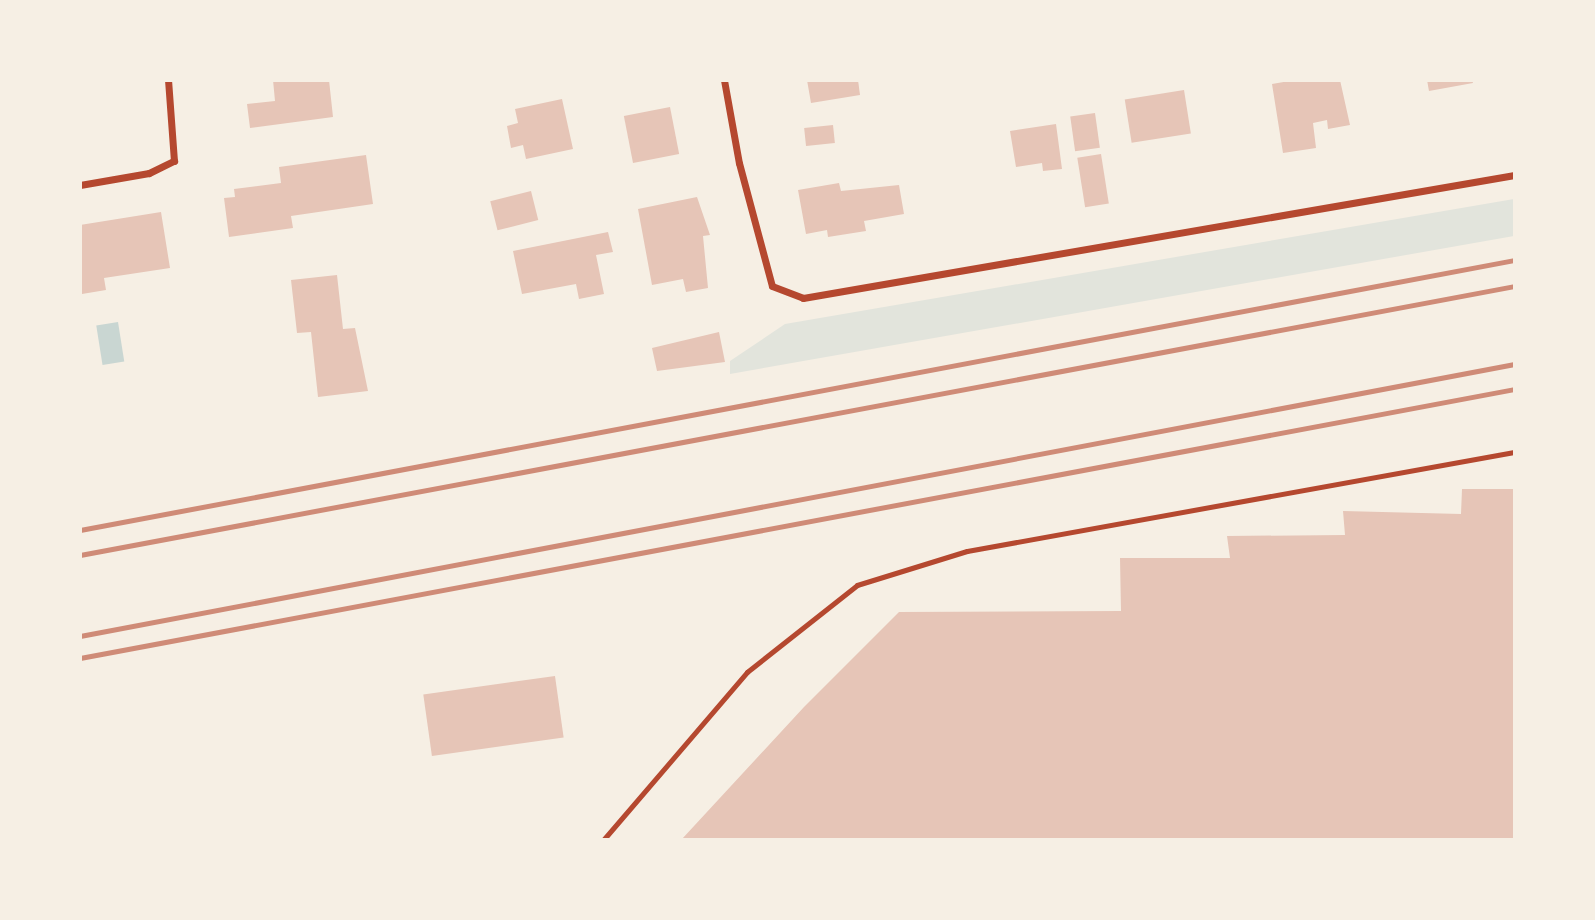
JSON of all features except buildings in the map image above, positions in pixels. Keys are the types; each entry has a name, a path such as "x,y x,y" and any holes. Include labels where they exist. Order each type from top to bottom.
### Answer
{"street":[{"path":"80,185 149,173 174,161 168,80"},
{"path":"724,80 739,163 772,286 803,298 1514,176"}],"lane":[{"path":"604,839 747,673 857,585 967,551 1514,452"}],"shaded area":[{"path":"1514,199 1514,236 730,374 730,361 785,324"},
{"path":"118,322 124,362 103,365 96,325"}],"railway":[{"path":"80,530 1514,260"},
{"path":"80,555 1514,286"},
{"path":"80,636 1514,364"},
{"path":"80,658 1514,389"}]}
